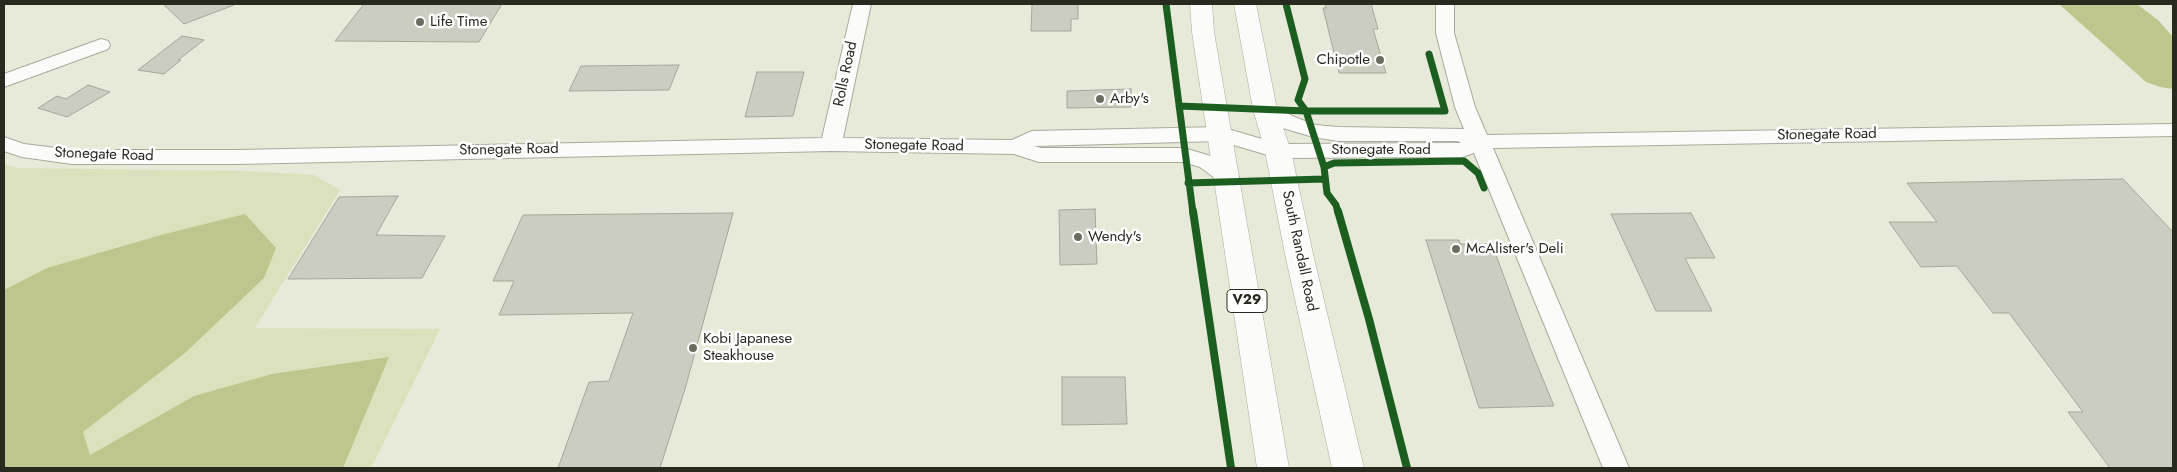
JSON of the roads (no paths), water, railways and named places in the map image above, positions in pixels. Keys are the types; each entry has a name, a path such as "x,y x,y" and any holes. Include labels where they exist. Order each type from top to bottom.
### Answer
{"main road":[{"name":"V29","path":"1201,4 1203,32 1228,177 1272,468"},
{"name":"South Randall Road","path":"1245,4 1265,110 1278,151 1299,254 1348,468"}],"street":[{"name":"Rolls Road","path":"830,144 862,4"},
{"path":"1445,4 1445,33 1465,107 1616,468"},
{"path":"4,81 101,45"},
{"name":"Stonegate Road","path":"1265,110 1290,123 1313,131 1338,134 1458,134 1480,142 2173,130"},
{"name":"Stonegate Road","path":"1016,147 1032,138 1221,134 1278,151 1462,150 1480,142"},
{"name":"Stonegate Road","path":"4,144 22,150 72,157 209,157 830,144 1016,147 1039,155 1184,155 1207,162 1228,177"}],"place":[{"name":"Life Time","path":"420,22"},
{"name":"Chipotle","path":"1380,60"},
{"name":"Arby's","path":"1100,99"},
{"name":"Wendy's","path":"1078,237"},
{"name":"McAlister's Deli","path":"1456,249"},
{"name":"Kobi Japanese Steakhouse","path":"693,348"}]}
